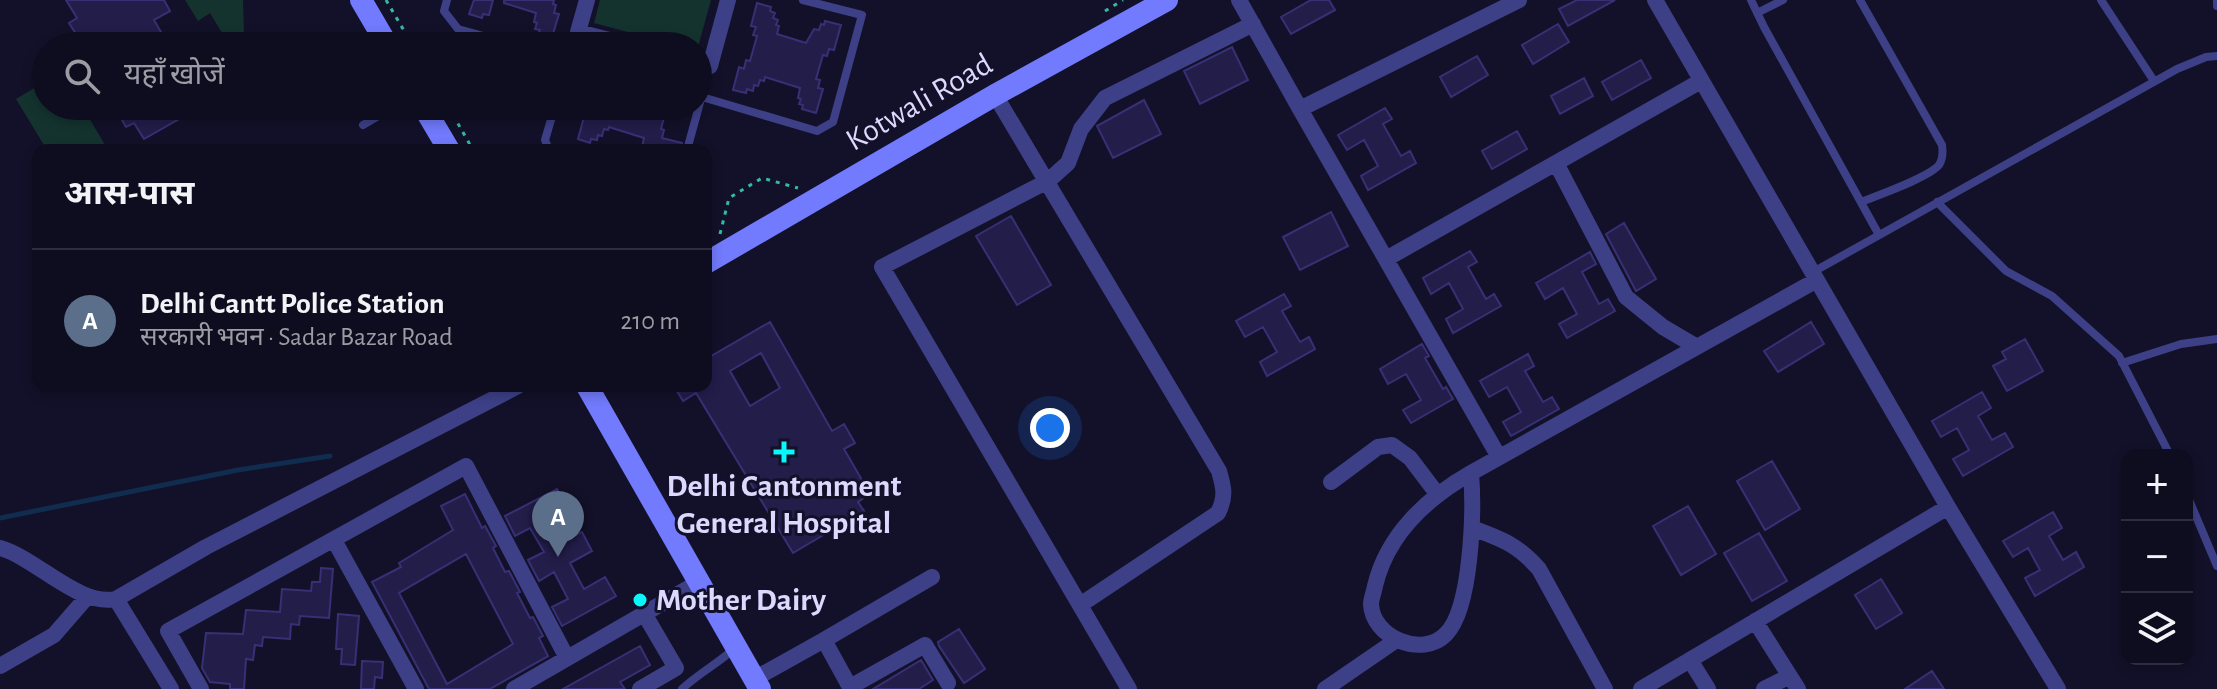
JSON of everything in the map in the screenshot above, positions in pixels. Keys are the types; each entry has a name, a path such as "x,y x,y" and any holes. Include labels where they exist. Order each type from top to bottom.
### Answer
{"street":[{"path":"361,0 380,32"},
{"path":"578,32 587,0"},
{"path":"712,43 728,0"},
{"name":"Kotwali Road","path":"712,260 995,95 1167,0"},
{"path":"1239,0 1499,457"},
{"path":"1300,109 1519,0"},
{"path":"1655,0 1948,507 2058,689"},
{"path":"1129,689 882,267 1048,181 1068,163 1081,129 1105,98 1253,24"},
{"path":"1386,259 1701,81"},
{"path":"995,95 1219,471 1224,489 1225,500 1218,513 1080,605"},
{"path":"431,120 445,144"},
{"path":"1556,163 1626,297 1663,327 1697,347"},
{"path":"1471,473 1474,508 1457,616 1445,635 1420,644 1395,641 1376,624 1371,604 1385,554 1427,504 1471,473 1697,347 1815,276"},
{"path":"0,548 39,567 87,597 106,601 116,599 219,541 506,392"},
{"path":"590,392 755,685 824,640 932,577"},
{"path":"1331,482 1378,447 1392,445 1410,458 1438,495"},
{"path":"201,689 168,631 466,466 567,658"},
{"path":"1641,689 1948,507"},
{"path":"1472,528 1511,543 1539,569 1605,689"},
{"path":"334,540 416,689"},
{"path":"514,689 699,582"},
{"path":"0,666 54,635 87,597"},
{"path":"116,599 171,689"},
{"path":"640,689 676,668 645,615"},
{"path":"1755,621 1794,682 1764,689"},
{"path":"824,640 851,688 925,645 946,687"},
{"path":"1325,689 1395,641"},
{"path":"1690,660 1708,689"}],"lane":[{"path":"447,0 444,11 458,29 469,32"},
{"path":"712,100 817,131 833,122 862,15 803,0"},
{"path":"1751,0 1879,235"},
{"path":"1757,13 1783,0"},
{"path":"1860,0 1942,145 1943,156 1939,165 1928,173 1861,202"},
{"path":"2101,0 2154,81"},
{"path":"1815,276 1879,235 2154,81 2206,57 2217,56"},
{"path":"363,125 371,120"},
{"path":"547,144 551,120"},
{"path":"689,144 695,120"},
{"path":"1937,202 2006,271 2052,296 2109,344 2167,449"},
{"path":"2122,363 2181,344 2217,339"},
{"path":"2193,509 2217,566"},
{"path":"682,689 736,647"}],"path":[{"path":"386,0 405,32"},
{"path":"1096,16 1123,0"},
{"path":"456,120 470,144"},
{"path":"719,238 729,198 762,178 799,189"}],"green space":[{"path":"185,0 243,0 244,32 222,32 210,13 198,21"},
{"path":"600,0 711,0 702,32 628,32 594,23"},
{"path":"32,89 32,120 90,120 104,144 43,144 16,99"}],"building":[{"path":"66,0 164,0 170,11 154,20 161,32 75,32 69,23 77,18"},
{"path":"474,0 493,0 489,15 483,14 482,18 469,14"},
{"path":"504,0 554,0 554,13 559,14 554,32 535,29 536,13 504,3"},
{"path":"1311,0 1329,0 1335,10 1291,34 1281,17"},
{"path":"1577,0 1615,0 1568,26 1559,9"},
{"path":"757,3 771,7 770,11 775,13 773,18 778,20 776,25 779,26 777,34 806,43 814,29 819,30 825,21 841,25 834,50 829,49 827,56 823,55 816,79 820,80 818,88 823,89 816,113 802,109 803,105 799,104 801,99 798,98 800,88 765,77 758,86 754,85 753,91 733,90 739,67 744,69 746,60 750,61 757,36 753,35 756,27 751,26"},
{"path":"1558,24 1569,42 1533,64 1522,45"},
{"path":"1232,47 1248,80 1200,104 1184,71"},
{"path":"1477,56 1488,75 1451,97 1440,77"},
{"path":"1641,60 1651,78 1612,100 1602,82"},
{"path":"1584,78 1593,96 1560,114 1551,96"},
{"path":"1144,100 1161,134 1113,158 1097,126"},
{"path":"1385,108 1392,119 1383,124 1401,156 1410,151 1416,163 1368,190 1361,176 1378,166 1364,140 1347,150 1338,135"},
{"path":"122,120 177,120 144,139 134,123 126,127"},
{"path":"583,120 663,120 662,138 682,143 643,144 644,138 609,127 608,130 604,129 602,136 598,135 597,140 591,139 590,143 578,139"},
{"path":"1517,131 1527,149 1492,169 1482,151"},
{"path":"1331,212 1348,246 1300,270 1283,237"},
{"path":"1011,216 1051,285 1017,305 976,236"},
{"path":"1624,223 1656,279 1636,291 1606,234"},
{"path":"1470,251 1477,262 1468,267 1486,299 1494,294 1501,306 1453,333 1446,319 1463,309 1449,283 1431,294 1423,278"},
{"path":"1590,252 1596,264 1582,272 1599,304 1608,299 1615,311 1567,338 1559,324 1577,314 1563,288 1545,299 1536,283"},
{"path":"1284,294 1291,306 1282,311 1300,342 1309,337 1315,349 1267,376 1260,362 1277,352 1263,327 1245,337 1236,321"},
{"path":"770,322 832,431 844,424 855,443 844,449 870,494 858,502 864,511 793,553 696,393 683,401 678,392 712,392 712,356","holes":["761,353 780,388 750,406 730,371"]},
{"path":"1811,322 1824,344 1778,372 1764,351"},
{"path":"2025,339 2043,371 2007,391 1993,366 2006,359 2002,352"},
{"path":"1422,344 1429,356 1425,358 1443,389 1446,387 1453,399 1411,423 1403,410 1421,400 1406,374 1388,384 1380,369"},
{"path":"1528,354 1534,366 1525,371 1543,402 1552,397 1559,409 1511,436 1503,422 1521,412 1507,387 1489,397 1480,381"},
{"path":"1982,392 1991,408 1978,416 1992,440 2005,433 2013,447 1963,476 1953,459 1969,450 1957,428 1941,437 1932,421"},
{"path":"1772,461 1800,509 1765,530 1737,481"},
{"path":"557,489 567,508 545,520 558,544 582,532 592,551 570,563 584,589 605,577 616,596 562,626 552,607 568,599 554,572 539,581 528,560 544,552 530,528 515,536 505,516"},
{"path":"465,494 482,528 485,526 496,546 493,548 505,572 509,571 530,618 533,617 543,636 539,638 548,656 490,689 429,689 372,582 401,567 399,563 453,530 441,506","holes":["466,554 513,644 447,684 399,593"]},
{"path":"1688,506 1716,554 1681,575 1653,526"},
{"path":"2053,512 2062,528 2049,536 2063,560 2076,552 2084,567 2035,596 2025,578 2040,570 2028,548 2013,557 2003,541"},
{"path":"1759,533 1787,581 1752,601 1724,553"},
{"path":"321,568 333,569 329,618 300,616 299,625 291,624 290,639 263,637 262,646 255,645 253,660 246,659 244,689 230,689 230,684 210,682 202,668 206,633 243,634 246,610 280,612 282,589 311,591 312,582 320,582"},
{"path":"1881,579 1902,613 1876,629 1855,595"},
{"path":"338,614 359,616 355,665 341,664 342,649 336,649"},
{"path":"959,629 985,669 964,683 938,642"},
{"path":"640,646 650,665 620,682 625,689 563,689"},
{"path":"921,660 933,680 919,689 873,689"},
{"path":"362,661 383,662 382,678 375,677 374,689 361,689"},
{"path":"1932,671 1944,689 1905,689"}],"waterway":[{"path":"0,518 238,470 330,456"}],"place":[{"name":"Delhi Cantonment General Hospital","path":"784,452"},
{"name":"Delhi Cantt Police Station","path":"558,557"},
{"name":"Mother Dairy","path":"640,600"}]}
